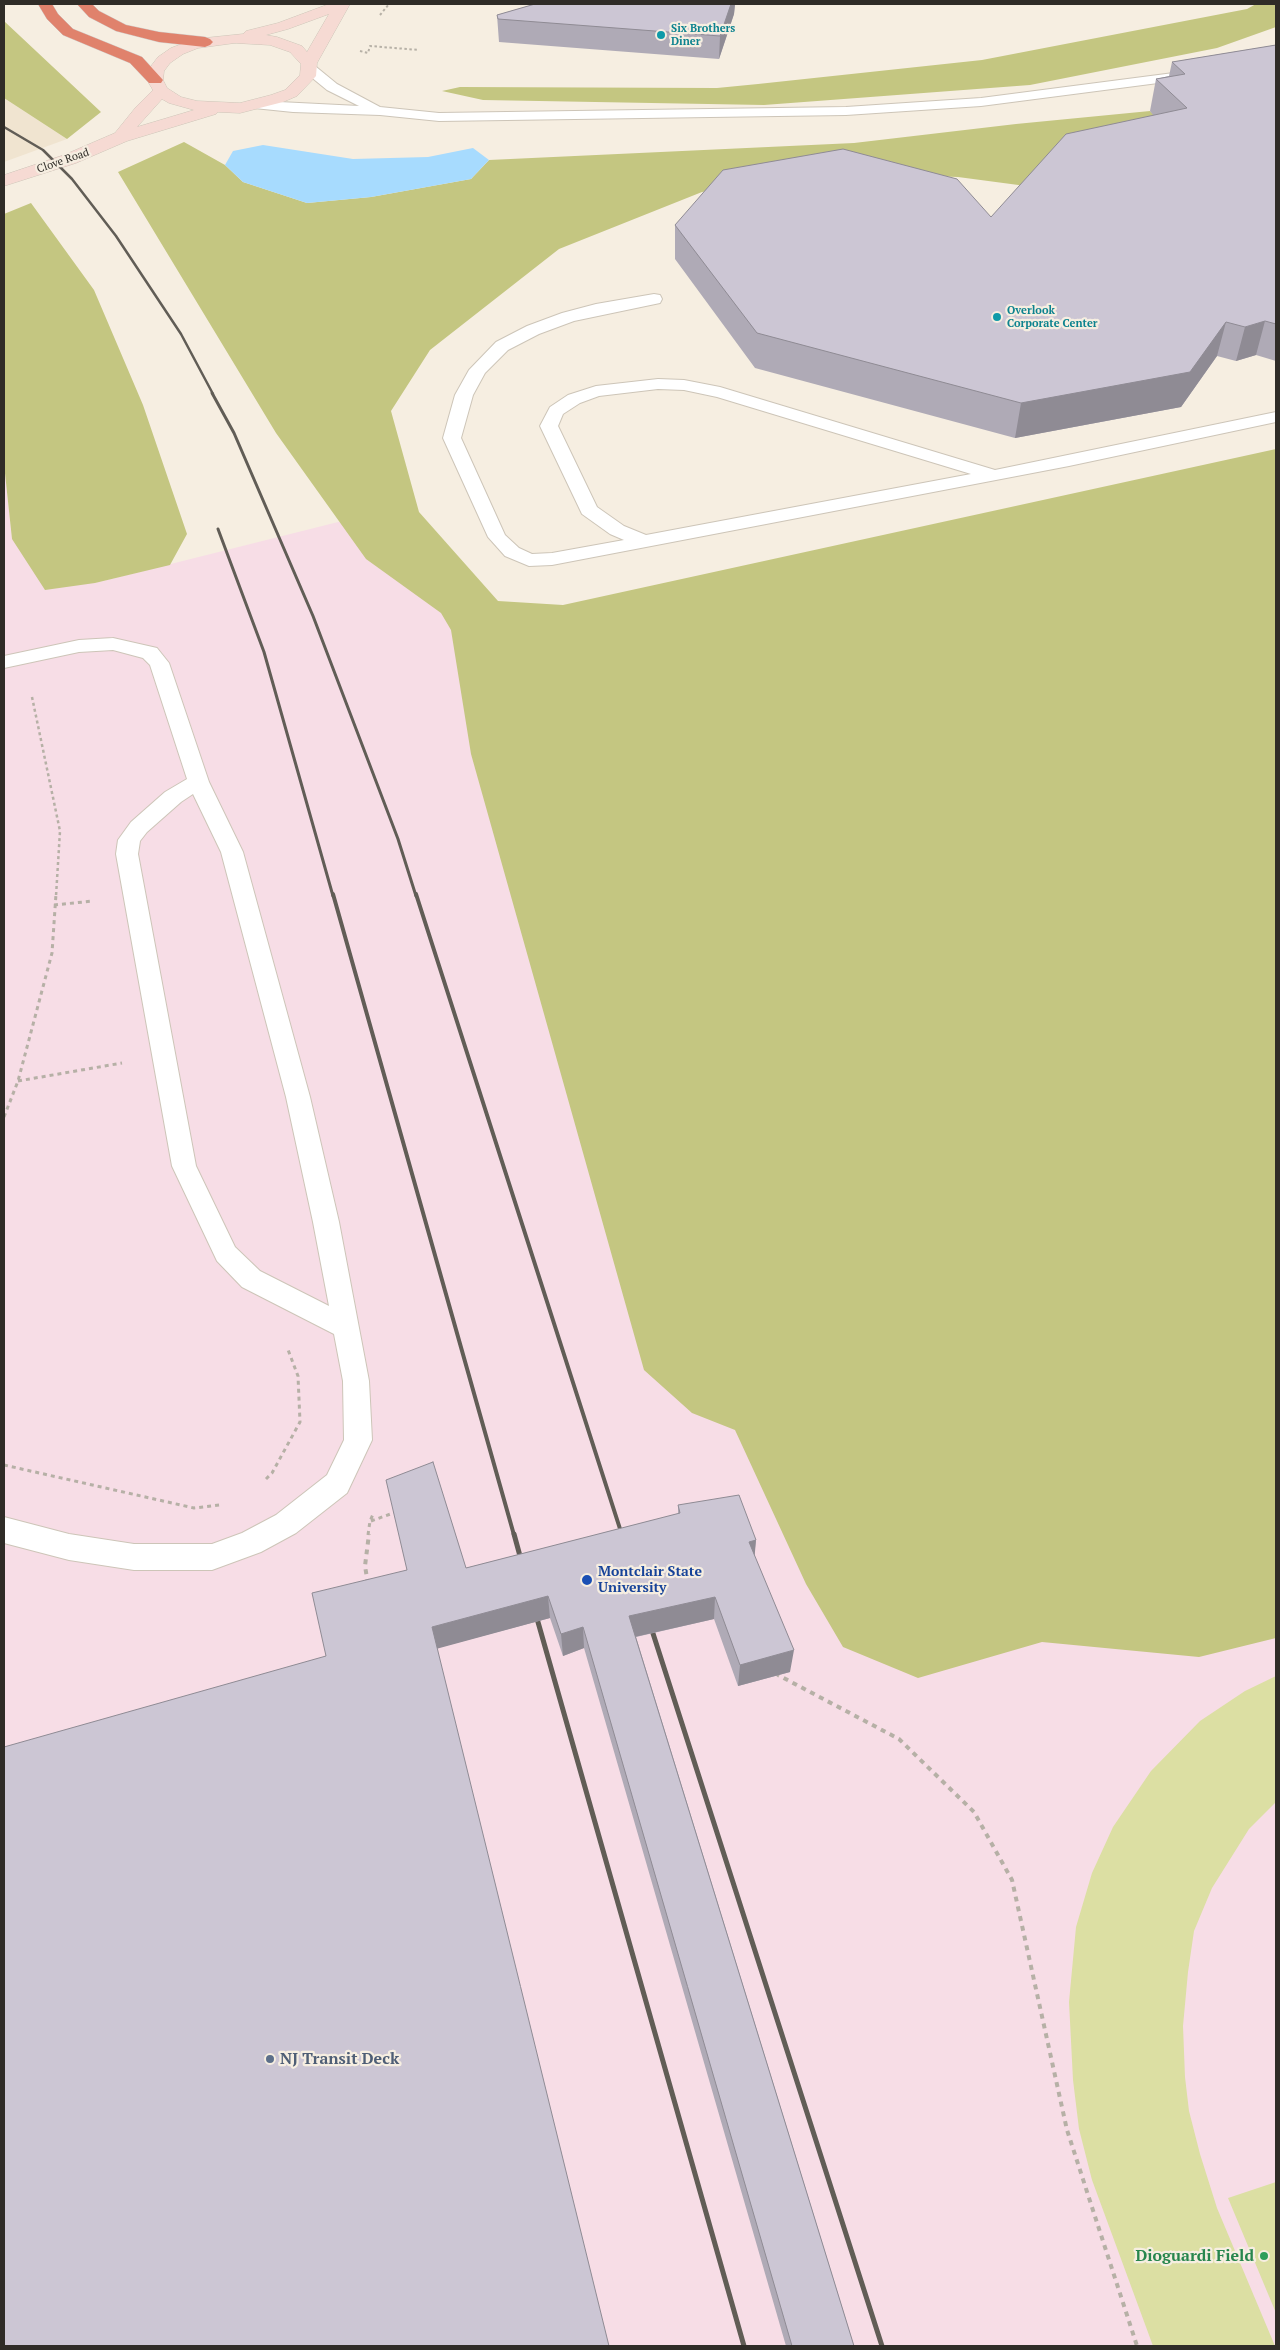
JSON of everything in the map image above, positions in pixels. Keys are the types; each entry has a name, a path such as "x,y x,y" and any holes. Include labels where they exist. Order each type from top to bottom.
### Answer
{"highway":[{"path":"45,4 52,16 68,32 136,60 158,86"},
{"path":"84,4 94,14 121,28 159,38 206,42"}],"street":[{"name":"Clove Road","path":"120,137 142,110 158,86 156,70 164,60 177,51 206,42 235,38 282,26 341,5"},
{"name":"Clove Road","path":"4,181 70,159 120,137 221,108 260,104 291,93 302,85 309,66 341,5"},
{"name":"Clove Road","path":"235,38 256,38 285,44 296,49 309,66"},
{"name":"Clove Road","path":"158,86 175,100 196,106 221,108"}],"lane":[{"path":"309,66 332,87 380,111"},
{"path":"260,104 293,108 380,111 439,118 846,112 981,102 1207,72"},
{"path":"654,299 602,308 568,317 533,330 502,346 478,370 464,395 452,438 497,537 512,552 529,560 552,560 993,475 1276,417"},
{"path":"646,542 617,530 589,510 549,426 556,411 574,399 596,391 632,386 684,385 720,392 993,475"},
{"path":"4,662 79,646 113,644 150,653 159,662 198,782 232,852 298,1097 347,1328 356,1381 358,1440 336,1484 286,1524 251,1543 212,1557 134,1557 69,1547 4,1530"},
{"path":"198,782 173,797 139,827 129,840 127,854 184,1166 226,1254 251,1279 347,1328"}],"path":[{"path":"360,49 360,52 368,53 370,46 419,50"},
{"path":"4,1117 18,1081 52,953 60,831 32,697"},
{"path":"18,1081 122,1063"},
{"path":"4,1465 194,1508 219,1506 228,1502"},
{"path":"259,1486 272,1473"},
{"path":"370,1521 398,1512"},
{"path":"773,1664 778,1675 899,1739 974,1812 1012,1880 1067,2130 1137,2346"}],"shaded area":[{"path":"4,98 67,139 4,162"},
{"name":"Montclair State University","path":"4,464 12,539 95,583 378,512 441,613 1276,731 1276,2346 4,2346"}],"green space":[{"path":"1256,4 1276,4 1276,27 1217,48 1030,85 764,105 483,100 442,91 460,87 717,88 758,84 982,60 1247,9"},
{"path":"4,21 101,112 67,139 4,98"},
{"path":"1150,111 1198,158 1041,188 958,177 826,172 702,192 559,249 430,350 391,411 419,512 498,601 563,605 1276,449 1276,1638 1199,1657 1042,1642 918,1678 843,1647 806,1584 735,1430 692,1413 644,1370 471,754 451,630 441,613 366,559 276,433 118,172 184,142 225,165 243,182 307,203 371,197 471,179 489,160 854,143"},
{"path":"31,203 94,290 143,405 187,534 170,565 95,583 45,590 12,539 4,464 4,214"},
{"path":"1276,1676 1276,1802 1249,1829 1212,1888 1194,1931 1183,2026 1185,2077 1189,2111 1200,2154 1217,2208 1275,2346 1153,2346 1092,2180 1079,2129 1073,2080 1069,2002 1076,1927 1092,1873 1113,1827 1151,1771 1200,1721 1245,1691"},
{"name":"Dioguardi Field","path":"1276,2182 1276,2313 1228,2198"}],"water":[{"path":"263,145 353,159 428,157 473,148 489,160 471,179 371,197 307,203 243,182 225,165 233,151"}],"building":[{"path":"535,4 731,4 720,36 498,19 497,15"},
{"name":"Overlook Corporate Center","path":"1276,45 1276,324 1265,321 1245,327 1226,322 1190,372 1021,403 757,333 675,225 723,170 843,149 957,179 991,217 1066,134 1187,108 1156,79 1185,74 1172,62"},
{"name":"NJ Transit Deck","path":"433,1462 466,1568 680,1513 678,1505 739,1495 756,1540 749,1542 794,1650 740,1665 715,1597 629,1616 854,2346 792,2346 583,1627 561,1634 548,1596 432,1627 609,2346 4,2346 4,1747 326,1656 312,1593 407,1570 386,1480"}],"railway":[{"path":"4,127 43,150 72,179 116,236 181,334 213,394"},
{"path":"212,393 234,433 313,616 398,839 416,896"},
{"path":"218,529 264,652 333,896"},
{"path":"333,894 514,1535"},
{"path":"416,894 622,1535"},
{"path":"514,1534 523,1567"},
{"path":"621,1534 624,1542"},
{"path":"534,1608 744,2346"},
{"path":"649,1621 882,2346"}],"place":[{"name":"Six Brothers Diner","path":"661,35"},
{"name":"Overlook Corporate Center","path":"997,317"},
{"name":"Montclair State University","path":"587,1580"},
{"name":"NJ Transit Deck","path":"270,2059"},
{"name":"Dioguardi Field","path":"1264,2256"}]}
